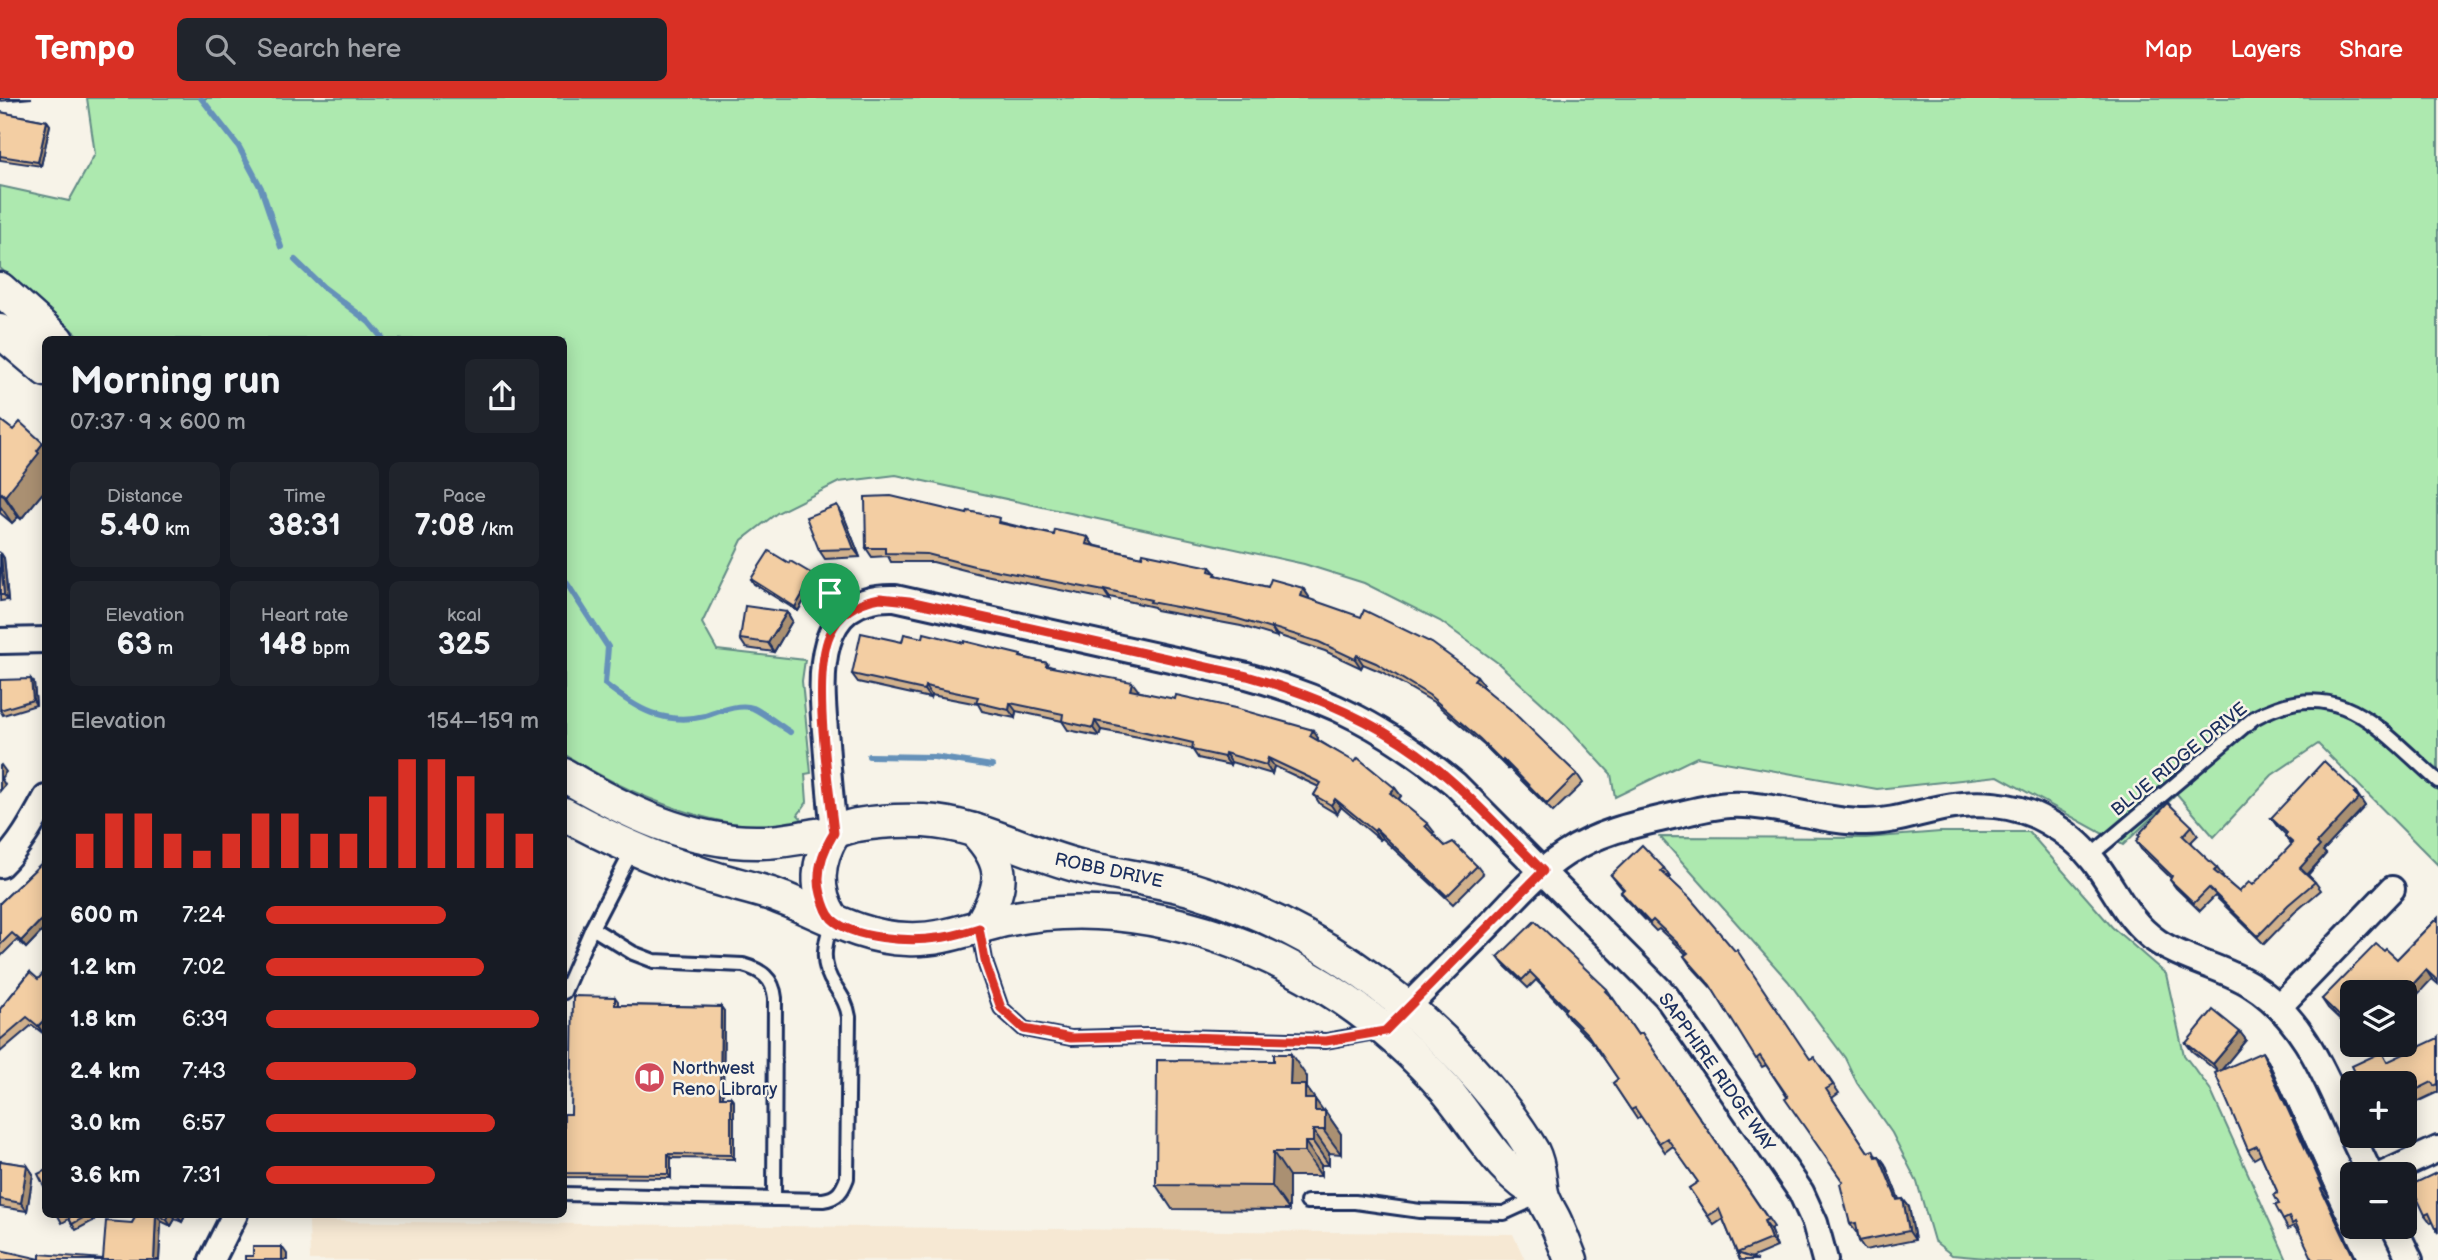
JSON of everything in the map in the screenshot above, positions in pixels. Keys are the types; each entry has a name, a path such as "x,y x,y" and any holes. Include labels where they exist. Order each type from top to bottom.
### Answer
{"street":[{"path":"0,289 53,336"},
{"path":"0,331 42,367"},
{"name":"SAPPHIRE RIDGE WAY","path":"834,833 821,687 826,647 839,618 868,600 887,598 1247,676 1289,688 1334,706 1377,727 1418,754 1455,784 1666,996 1801,1192 1815,1223 1825,1260"},
{"path":"0,641 42,640"},
{"name":"ROBB DRIVE","path":"567,777 616,805 643,834 697,873 771,894 864,933 906,939 936,939 1027,916 1094,911 1178,924 1258,951 1336,994 1385,1031 1445,1089 1514,1177 1542,1195"},
{"path":"1385,1031 1543,871 1590,839 1618,828 1728,805 1763,806 1864,822 1892,821 1941,808 1969,804 1995,805 2044,819 2070,836 2090,856 2118,901 2157,942 2252,985 2279,1007 2297,1027 2316,1056 2340,1109"},
{"path":"0,865 16,848 42,805"},
{"name":"ROBB DRIVE","path":"567,815 643,834 688,833 720,841 764,842 834,833 855,826 926,821 974,830 1088,868 1161,881 1224,901 1305,936 1376,981 1408,1007 1478,1077 1519,1130 1539,1165 1542,1195 1571,1260"},
{"path":"974,830 988,844 997,860 999,876 999,890 979,928"},
{"path":"832,919 818,884 823,852 834,833"},
{"path":"2279,1007 2392,889"},
{"path":"2410,1162 2438,1149"},
{"path":"212,1260 233,1218"},
{"path":"2400,1239 2410,1260"}],"lane":[{"name":"BLUE RIDGE DRIVE","path":"2090,856 2254,719 2273,708 2294,701 2318,700 2345,706 2366,717 2438,781"},
{"path":"567,985 592,928 643,834"},
{"path":"567,1194 833,1199 843,1188 847,1178 849,1017 847,1005 825,967 825,945 832,919"},
{"path":"592,928 633,953 654,961 743,965 756,969 770,980 775,998 774,1199"},
{"path":"979,928 986,965 1001,1008 1024,1029 1071,1038 1148,1036 1326,1041 1385,1031"},
{"path":"1307,1202 1355,1202 1420,1211 1504,1213 1542,1195"}],"shaded area":[{"path":"309,1221 1513,1234 1525,1260 310,1260"}],"green space":[{"path":"87,98 2438,98 2438,865 2318,744 2272,775 2214,837 2177,794 2123,845 1998,776 1877,789 1697,757 1615,797 1611,774 1567,726 1498,663 1440,621 1364,583 1304,564 896,475 839,482 777,513 742,540 702,623 717,650 805,660 802,681 811,773 805,774 807,802 798,815 802,819 775,825 744,824 712,819 679,809 615,783 567,756 567,336 79,336 0,268 0,186 69,201 95,154"},
{"path":"1940,832 2029,832 2112,927 2166,974 2184,1055 2210,1089 2287,1260 2008,1260 1952,1255 1934,1241 1917,1182 1892,1133 1857,1083 1845,1058 1788,981 1660,837 1866,838"}],"building":[{"path":"0,112 47,121 38,162 0,156"},
{"path":"0,420 13,430 20,422 42,444 37,451 39,453 5,496 2,493 0,495"},
{"path":"891,496 967,514 968,511 1000,518 999,523 1054,535 1055,530 1088,537 1086,544 1142,557 1143,553 1210,567 1209,571 1216,573 1215,575 1268,587 1271,579 1303,588 1301,596 1361,617 1364,610 1432,643 1477,676 1474,680 1510,709 1577,774 1547,804 1503,759 1502,761 1429,695 1376,663 1357,655 1355,659 1319,642 1235,618 1150,602 1151,600 1104,589 974,566 927,554 885,553 885,548 866,548 865,497"},
{"path":"837,505 854,549 819,550 806,517"},
{"path":"769,551 819,578 810,593 805,590 795,607 751,579"},
{"path":"0,553 4,595 0,595"},
{"path":"745,606 787,612 768,643 740,639"},
{"path":"861,633 902,642 904,634 923,638 924,633 964,641 1021,655 1020,657 1047,663 1046,666 1132,682 1130,690 1175,699 1176,695 1313,730 1310,736 1355,762 1358,758 1395,788 1390,793 1428,824 1425,826 1445,846 1453,842 1477,866 1447,896 1376,829 1374,831 1335,799 1331,805 1314,795 1321,783 1268,758 1266,765 1225,753 1224,757 1192,750 1193,743 1133,729 1095,721 1093,728 1062,721 1063,714 1010,703 1009,710 976,702 978,697 925,686 924,690 852,674"},
{"path":"31,679 33,700 0,710 0,680"},
{"path":"2324,761 2359,798 2317,843 2320,846 2300,868 2315,882 2258,936 2209,888 2194,903 2170,880 2172,876 2136,841 2140,836 2138,835 2168,803 2192,826 2183,836 2217,868 2214,871 2239,892 2249,882 2253,885 2293,843 2285,836 2287,833 2271,818"},
{"path":"1642,845 1664,868 1661,871 1690,898 1735,951 1737,950 1810,1059 1814,1057 1833,1085 1826,1089 1868,1152 1873,1150 1876,1157 1879,1156 1897,1200 1903,1199 1909,1231 1859,1241 1856,1223 1850,1224 1840,1184 1843,1182 1785,1099 1788,1097 1760,1056 1756,1059 1710,985 1684,956 1688,953 1653,920 1650,923 1621,892 1624,889 1611,875"},
{"path":"42,863 42,919 21,941 12,933 0,945 0,903"},
{"path":"2438,917 2438,981 2426,970 2417,980 2341,980 2376,944 2397,959"},
{"path":"1535,921 1607,989 1605,991 1638,1035 1642,1033 1768,1219 1764,1221 1771,1239 1737,1253 1719,1209 1708,1216 1689,1188 1698,1182 1667,1138 1659,1143 1635,1108 1631,1110 1613,1083 1618,1079 1588,1035 1564,1011 1566,1008 1530,972 1522,980 1498,957"},
{"path":"30,972 38,979 42,974 42,1022 38,1026 27,1017 0,1040 0,1009"},
{"path":"2340,981 2340,1016 2322,999"},
{"name":"Northwest Reno Library","path":"573,996 615,997 615,1005 721,1007 720,1097 731,1097 731,1155 668,1154 668,1174 567,1173 567,1114 571,1114"},
{"path":"2213,1010 2240,1032 2213,1064 2186,1043"},
{"path":"2438,1038 2438,1084 2434,1086 2432,1082 2417,1090 2417,1071 2354,1071 2352,1066 2371,1057 2384,1057 2387,1062 2398,1057 2417,1057 2417,1048"},
{"path":"2262,1052 2340,1229 2340,1239 2345,1239 2355,1260 2313,1260 2295,1222 2292,1224 2289,1217 2283,1220 2275,1205 2279,1204 2274,1195 2278,1193 2257,1146 2248,1150 2215,1073"},
{"path":"1274,1054 1291,1054 1290,1085 1305,1085 1305,1099 1315,1099 1315,1111 1325,1111 1325,1130 1313,1130 1313,1142 1305,1142 1305,1152 1273,1152 1272,1186 1156,1185 1157,1060 1274,1061"},
{"path":"0,1161 27,1165 21,1203 0,1199"},
{"path":"2438,1172 2438,1233 2429,1213 2425,1215 2417,1198 2417,1182"},
{"path":"69,1218 83,1218 72,1224"},
{"path":"135,1218 156,1218 154,1260 0,1260 0,1250 40,1259 40,1254 103,1259 106,1221 132,1223"},
{"path":"253,1247 282,1247 282,1260 245,1260 245,1256 253,1256"},
{"path":"1737,1253 1758,1260 1740,1260"}],"waterway":[{"path":"201,98 239,147 261,188 281,247"},
{"path":"295,260 323,287 369,322 381,336"},
{"path":"567,584 608,647 605,684 628,701 651,713 676,719 705,716 735,707 753,708 790,732"},
{"path":"869,756 934,757 992,766"}],"place":[{"name":"Northwest Reno Library","path":"649,1078"}],"route":[{"path":"895,598 1247,676 1289,688 1377,727 1418,754 1455,784 1543,871 1385,1031 1326,1041 1148,1036 1071,1038 1024,1029 1001,1008 986,965 979,928 936,939 878,936 849,929 832,919 825,905 818,884 819,868 826,845 834,833 821,687 830,635 839,618 855,606 868,600 895,598"}]}
